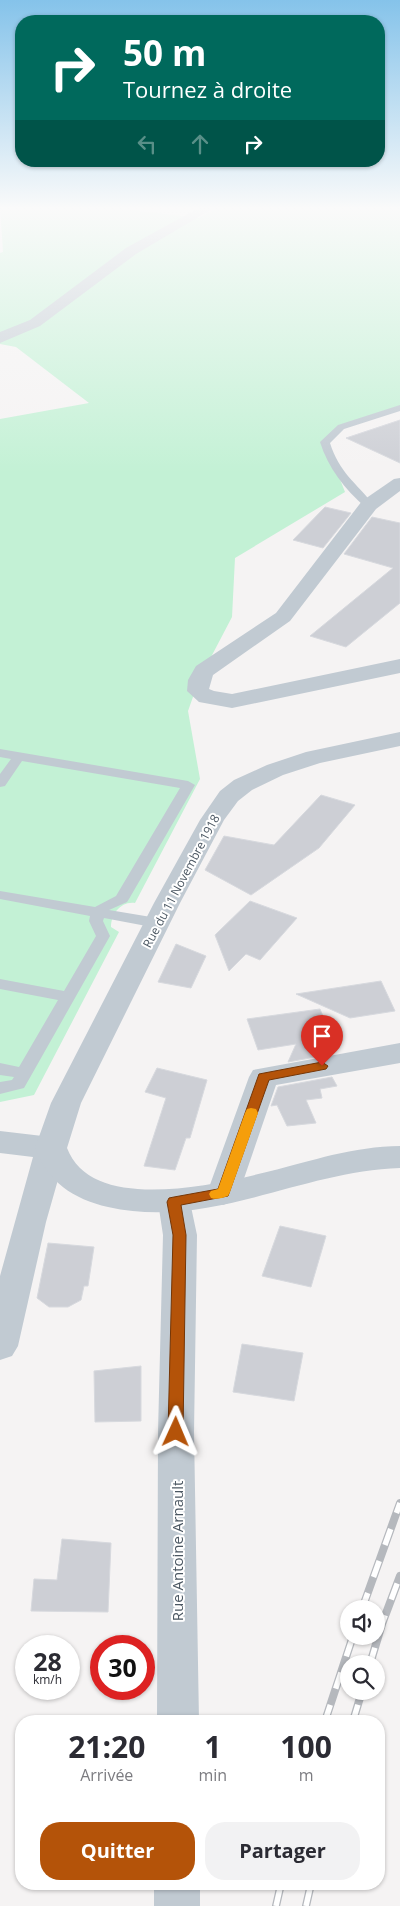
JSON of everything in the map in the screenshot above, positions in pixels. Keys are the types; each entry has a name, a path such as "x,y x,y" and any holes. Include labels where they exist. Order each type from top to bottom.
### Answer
{"street":[{"path":"0,338 35,323 73,295"},
{"path":"400,483 369,504 282,618 204,671 199,680 198,690 207,697 232,701 400,666"},
{"name":"Rue du 11 Novembre 1918","path":"0,1346 30,1222 66,1103 157,923 212,820 229,796 243,785 275,770 314,757 400,739"},
{"path":"223,1192 264,1077 400,1053"},
{"path":"0,1142 51,1148 60,1168 89,1190 127,1201 149,1203 174,1202 357,1161 400,1157"},
{"name":"Rue Antoine Arnault","path":"174,1202 180,1235 176,1432 178,1715"},
{"path":"177,1890 177,1906"}],"lane":[{"path":"369,504 358,495 336,466 327,450 325,442 341,427 400,408"},
{"path":"0,753 188,785 122,899 102,908 98,913 96,921 103,936 18,1084 0,1088"},
{"path":"0,783 19,756"},
{"path":"0,895 157,923"},
{"path":"0,984 68,997"},
{"path":"0,1069 24,1074"}],"green space":[{"path":"0,295 400,295 400,408 341,427 325,441 345,492 235,558 232,617 199,680 188,711 200,779 135,903 121,906 115,913 111,927 119,932 34,1095 0,1102 0,419 89,403 16,347 0,344"}],"building":[{"path":"400,420 400,463 346,438"},
{"path":"325,507 351,513 323,548 293,540"},
{"path":"372,517 400,523 400,603 346,647 310,636 393,568 344,554"},
{"path":"321,795 355,805 319,848 251,895 205,870 224,836 274,845"},
{"path":"250,901 297,918 260,960 246,954 229,971 215,935"},
{"path":"176,944 206,956 191,988 158,982"},
{"path":"381,981 395,1011 350,1018 296,994"},
{"path":"320,1009 332,1038 314,1041 321,1056 288,1062 296,1044 258,1050 247,1019"},
{"path":"157,1068 207,1080 190,1138 186,1138 175,1170 144,1166 166,1098 145,1092"},
{"path":"332,1077 337,1086 320,1089 322,1098 306,1100 316,1123 287,1126 277,1105 271,1106 278,1087"},
{"path":"280,1226 326,1236 311,1287 262,1276"},
{"path":"48,1243 94,1247 88,1286 84,1286 81,1300 68,1307 49,1307 37,1298"},
{"path":"242,1344 303,1353 294,1401 233,1392"},
{"path":"141,1366 141,1421 95,1422 94,1371"},
{"path":"62,1539 111,1543 108,1612 31,1611 34,1579 57,1580"}],"railway":[{"path":"365,1600 400,1503"},
{"path":"373,1655 400,1576"},
{"path":"327,1715 350,1645"},
{"path":"355,1715 359,1700"},
{"path":"276,1906 280,1890"},
{"path":"306,1906 310,1890"}],"slow traffic":[{"path":"216,1194 223,1192 251,1113"}],"route":[{"path":"176,1432 180,1235 174,1202 197,1199 223,1192 264,1077 322,1066"}]}
